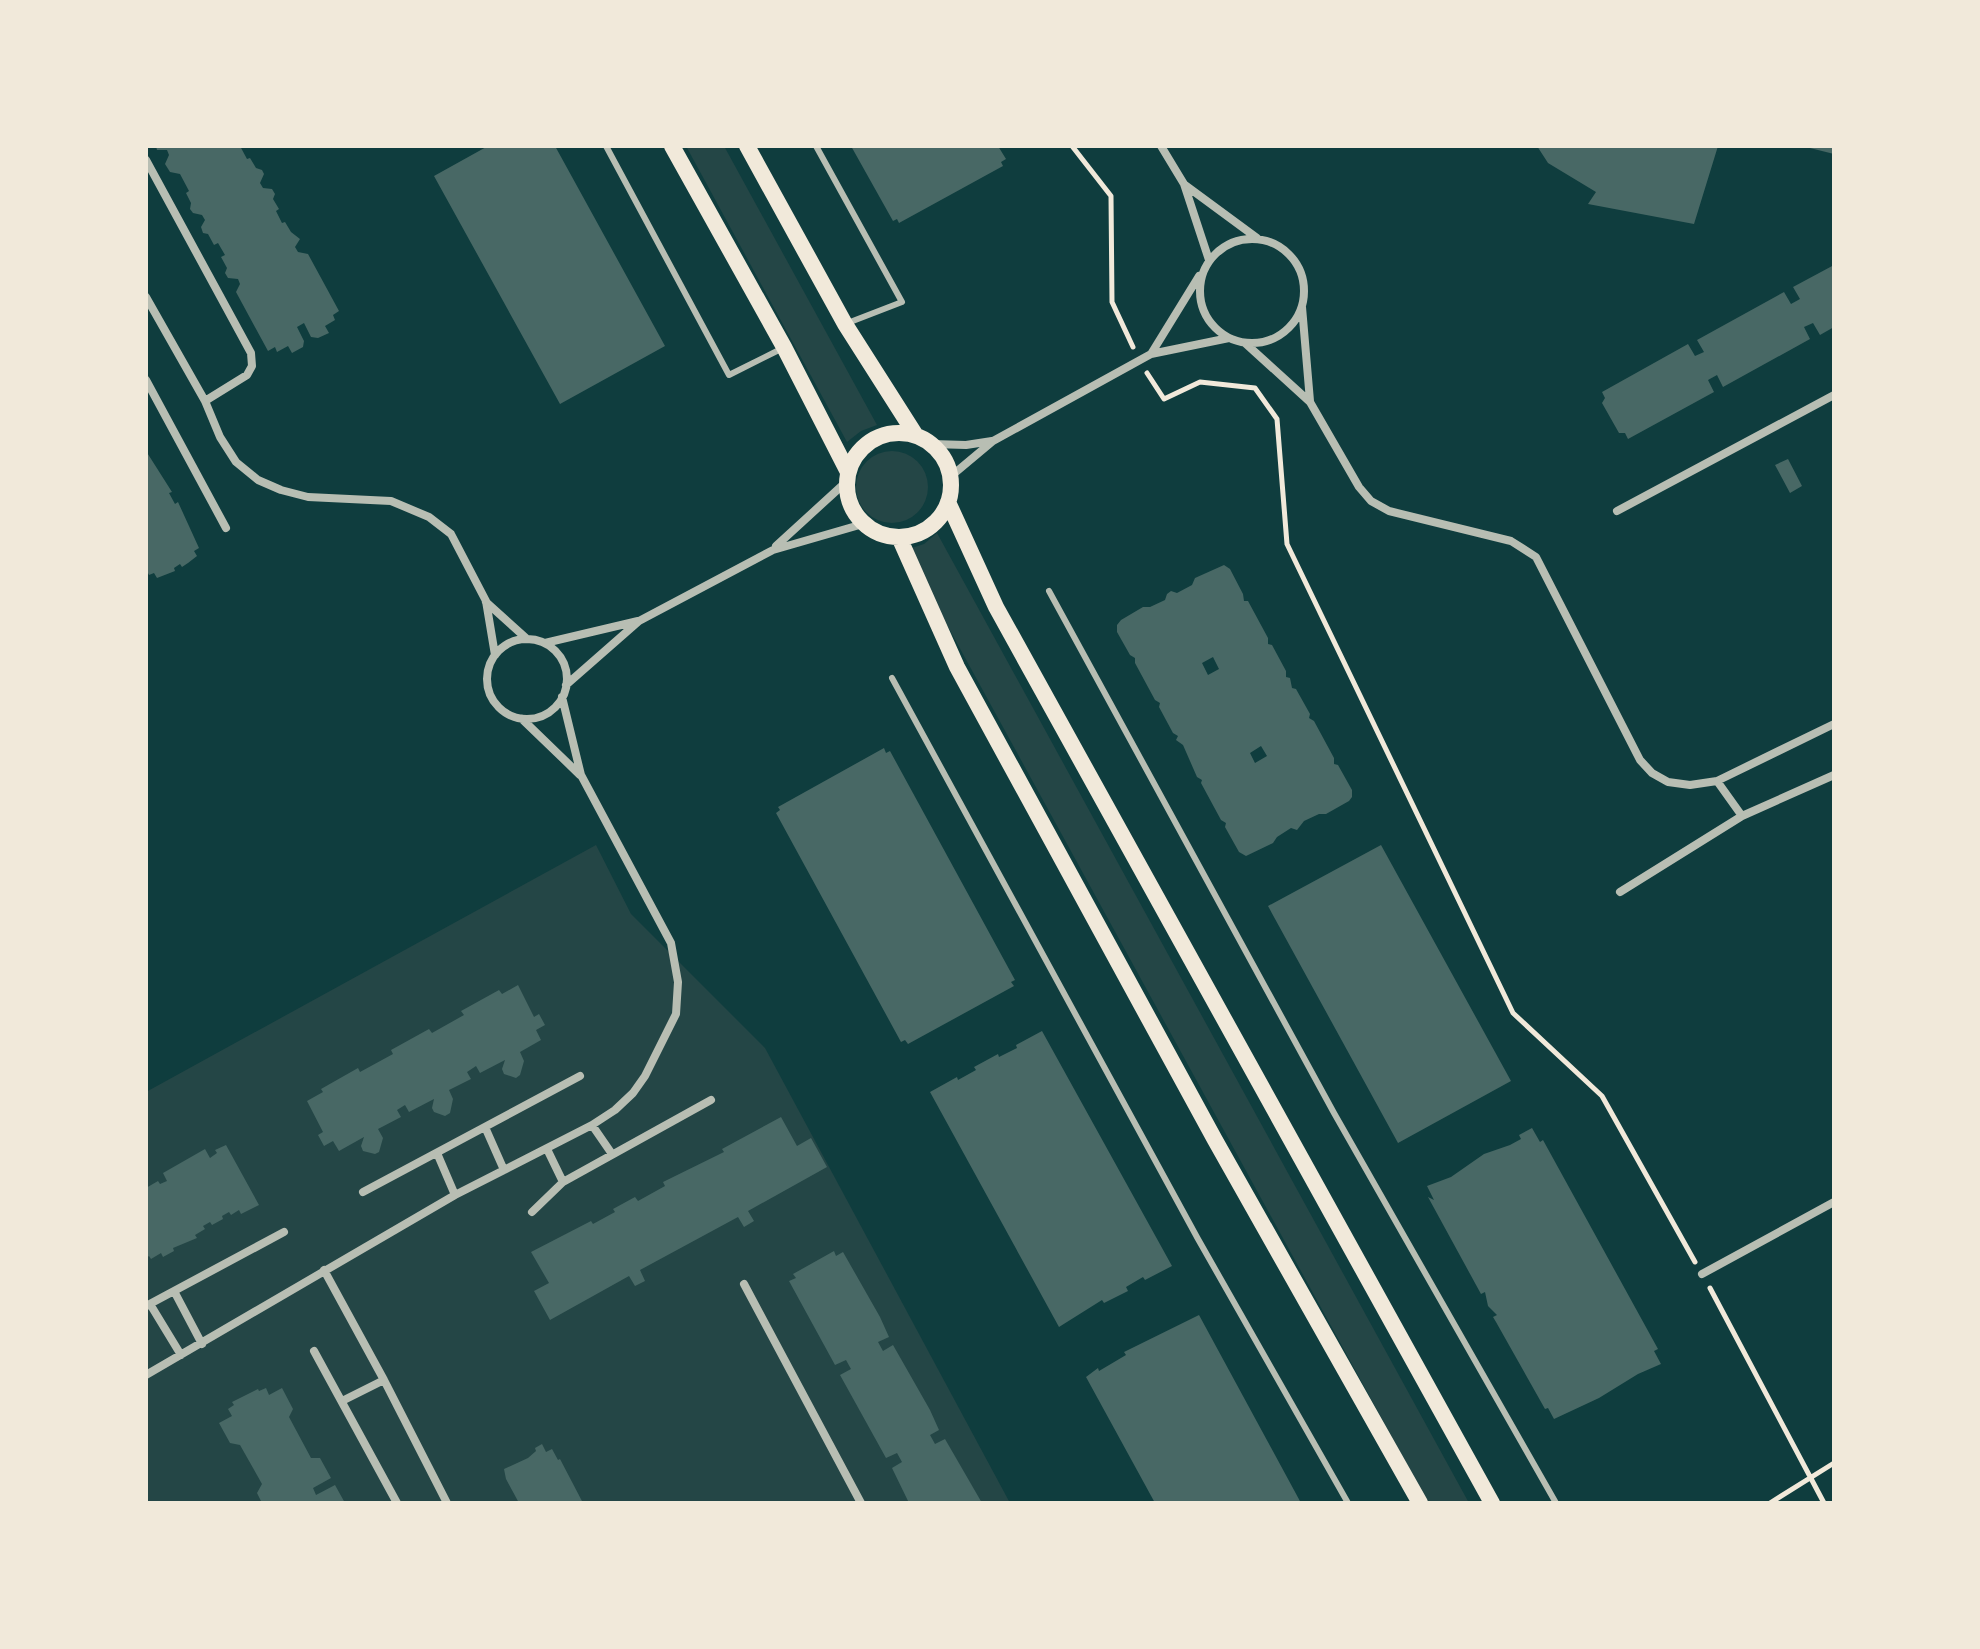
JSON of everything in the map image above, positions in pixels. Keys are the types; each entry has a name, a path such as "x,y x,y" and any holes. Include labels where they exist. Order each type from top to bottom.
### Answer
{"main road":[{"path":"672,146 784,347 847,477 850,505 863,524 874,531 899,537 911,536 934,523 948,502 950,477 944,459 932,444 915,434 898,432 881,435 866,443 854,456 847,477"},
{"path":"747,146 845,324 915,434"},
{"path":"948,502 996,607 1492,1503"},
{"path":"899,537 964,679 1215,1140 1420,1503"}],"street":[{"path":"1161,146 1184,184 1207,264 1200,283 1203,308 1215,329 1245,343 1261,343 1289,327 1302,305"},
{"path":"146,160 251,353 252,366 247,375 205,401"},
{"path":"1184,184 1257,238"},
{"path":"1151,354 1207,264 1227,244 1243,238 1274,243 1288,252 1298,266 1303,281 1310,402"},
{"path":"146,297 205,401 220,437 236,462 258,480 308,497 391,501 429,517 451,534 486,601 495,655"},
{"path":"146,321 156,314"},
{"path":"950,477 993,441 1151,354 1229,338"},
{"path":"1245,343 1310,402 1342,462 1371,501 1389,511 1511,541 1536,557 1640,760 1652,773 1668,782 1690,785 1717,781 1834,724"},
{"path":"146,380 226,528"},
{"path":"1617,511 1834,395"},
{"path":"932,444 966,445 993,441"},
{"path":"773,550 847,477"},
{"path":"566,685 639,621 773,550 863,524"},
{"path":"486,601 527,639"},
{"path":"545,643 562,661 566,685 562,697 545,714 522,719 511,716 493,700 487,677 495,655 509,643 527,639 545,643 639,621"},
{"path":"146,1375 455,1195 592,1125 615,1110 645,1076 676,1014 678,982 671,943 581,775 562,697"},
{"path":"522,719 581,775"},
{"path":"1620,892 1742,816 1834,775"},
{"path":"1717,781 1742,816"},
{"path":"363,1192 580,1076"},
{"path":"532,1212 563,1182 711,1100"},
{"path":"592,1125 612,1154"},
{"path":"485,1127 504,1170"},
{"path":"547,1149 563,1182"},
{"path":"437,1153 455,1195"},
{"path":"1702,1274 1834,1202"},
{"path":"181,1355 148,1305 284,1232"},
{"path":"324,1270 447,1503"},
{"path":"744,1284 861,1503"},
{"path":"174,1291 202,1344"},
{"path":"314,1351 397,1503"},
{"path":"342,1401 384,1380"}],"lane":[{"path":"606,146 729,375 784,347"},
{"path":"816,146 902,302 845,324"},
{"path":"1049,591 1334,1113 1556,1503"},
{"path":"892,678 1183,1213 1348,1503"}],"path":[{"path":"1072,146 1111,196 1112,302 1139,362 1164,399 1200,382 1255,388 1277,419 1287,544 1513,1013 1602,1096 1702,1274 1824,1503"},
{"path":"1770,1503 1834,1463"}],"shaded area":[{"path":"686,146 724,146 877,425 861,431 847,442"},
{"path":"892,451 918,461 928,487 918,513 892,523 866,513 856,487 866,461"},
{"path":"937,533 1469,1503 1428,1503 906,550 924,544"},
{"path":"596,845 631,914 765,1048 1010,1503 146,1503 146,1092"}],"building":[{"path":"156,146 240,146 247,159 250,158 256,168 262,170 264,174 260,183 263,188 272,189 282,223 285,222 300,239 295,247 298,252 308,254 339,311 333,315 335,320 325,326 329,333 318,338 311,337 304,323 297,327 304,341 303,347 292,353 288,346 277,352 275,347 268,351 236,292 240,284 238,279 228,278 225,273 227,268 221,257 225,255 218,243 214,245 208,234 203,233 201,227 205,220 190,209 191,203 186,193 189,191 180,174 170,172 165,164 169,155 167,150 157,150"},
{"path":"488,146 555,146 665,346 560,404 434,176"},
{"path":"851,146 998,146 1006,159 1001,162 1003,166 899,223 897,219 893,221"},
{"path":"1537,146 1718,146 1694,224 1588,204 1596,192 1548,163"},
{"path":"1834,146 1834,154 1806,147"},
{"path":"1834,265 1834,327 1820,335 1813,323 1804,327 1810,339 1723,387 1717,375 1708,380 1714,392 1628,439 1625,433 1619,433 1602,403 1605,398 1602,392 1688,344 1695,356 1704,352 1697,340 1784,292 1791,304 1800,299 1793,287"},
{"path":"146,451 172,492 169,493 175,504 178,502 199,548 194,551 197,556 188,563 182,567 180,564 174,568 175,571 157,578 154,573 149,575 146,569"},
{"path":"1788,459 1802,486 1790,493 1775,465"},
{"path":"1224,565 1230,569 1244,601 1248,601 1268,638 1268,644 1272,645 1286,671 1286,677 1290,678 1292,688 1296,689 1310,714 1309,718 1314,721 1334,758 1334,764 1338,765 1352,790 1349,801 1326,814 1304,821 1297,830 1291,828 1273,843 1246,856 1239,852 1202,780 1197,777 1183,745 1176,740 1178,736 1173,733 1159,707 1160,703 1155,700 1135,658 1130,655 1117,632 1121,620 1143,607 1165,600 1171,591 1177,593 1192,585 1195,578","holes":["1213,657 1219,669 1208,675 1202,663","1261,746 1267,756 1255,763 1250,753"]},
{"path":"884,748 886,753 890,751 1015,980 1011,982 1014,986 908,1044 905,1040 901,1042 776,813 780,810 778,807"},
{"path":"1381,845 1511,1081 1398,1143 1268,906"},
{"path":"518,985 534,1017 539,1014 545,1025 536,1030 541,1040 520,1052 524,1061 520,1075 516,1078 504,1074 505,1060 480,1073 476,1066 467,1072 471,1079 449,1090 453,1099 450,1113 445,1116 434,1112 434,1099 409,1112 405,1105 397,1110 401,1117 378,1129 383,1138 379,1152 375,1154 363,1151 364,1137 339,1151 333,1141 324,1146 318,1135 323,1132 307,1101 323,1092 321,1089 358,1068 360,1072 393,1054 391,1050 429,1029 432,1033 464,1015 461,1011 499,990 502,994"},
{"path":"1042,1031 1172,1266 1145,1280 1143,1277 1126,1287 1128,1291 1104,1303 1102,1300 1059,1327 930,1092 976,1070 974,1067 998,1054 999,1057 1017,1048 1016,1045"},
{"path":"781,1117 797,1146 811,1138 827,1167 748,1211 754,1221 744,1227 738,1217 640,1270 645,1281 635,1286 629,1276 550,1320 534,1291 549,1283 531,1252 591,1221 593,1224 635,1197 638,1201 665,1186 663,1182 724,1152 722,1149"},
{"path":"1532,1128 1540,1142 1543,1140 1658,1349 1654,1351 1661,1364 1554,1419 1548,1408 1545,1409 1493,1317 1497,1315 1488,1306 1485,1292 1481,1294 1428,1197 1434,1200 1427,1186 1451,1177 1484,1154 1521,1139 1519,1135"},
{"path":"226,1145 259,1205 241,1214 239,1210 231,1215 229,1212 212,1225 210,1222 203,1226 205,1229 195,1235 197,1238 173,1248 174,1251 163,1257 161,1253 151,1259 149,1256 146,1258 146,1188 158,1181 160,1184 167,1181 163,1173 205,1149 210,1158 217,1153 215,1150"},
{"path":"834,1251 836,1256 843,1252 880,1317 889,1337 878,1342 883,1351 893,1345 930,1410 939,1430 930,1435 935,1444 945,1439 982,1503 909,1503 892,1468 902,1462 897,1453 886,1458 840,1375 851,1369 846,1360 835,1365 789,1281 796,1278 793,1274"},
{"path":"1199,1315 1301,1503 1155,1503 1086,1377 1126,1355 1124,1352"},
{"path":"266,1388 269,1395 282,1388 293,1409 289,1417 311,1458 320,1458 331,1478 313,1488 316,1495 335,1485 345,1503 262,1503 257,1493 262,1484 240,1445 230,1443 219,1423 232,1416 228,1409 234,1405 232,1402"},
{"path":"542,1444 546,1452 552,1449 560,1459 583,1503 519,1503 504,1469 528,1458"}]}
